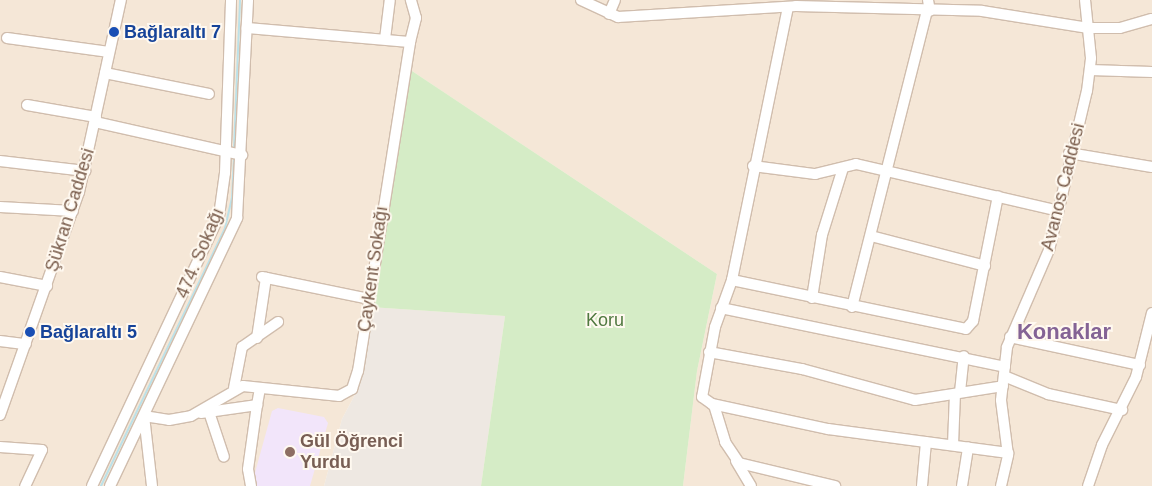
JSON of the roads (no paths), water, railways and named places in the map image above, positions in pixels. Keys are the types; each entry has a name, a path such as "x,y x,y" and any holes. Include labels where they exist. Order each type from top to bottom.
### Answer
{"street":[{"name":"Şükran Caddesi","path":"0,415 47,286 85,171 121,0"},
{"name":"474. Sokağı","path":"110,486 235,224 231,0"},
{"name":"474. Sokağı","path":"92,486 216,224 234,154 247,28 248,0"},
{"path":"385,39 390,0"},
{"name":"Çaykent Sokağı","path":"234,388 260,388 336,396 349,392 358,371 410,42 416,18 411,0"},
{"path":"581,0 618,17 764,4 788,7 998,13 1088,28 1120,28 1152,19"},
{"path":"609,14 615,0"},
{"path":"852,307 871,236 885,170 928,11 928,0"},
{"name":"Avanos Caddesi","path":"1001,486 1008,453 1004,376 1010,337 1045,261 1059,211 1069,153 1090,70 1085,0"},
{"path":"788,7 779,64 753,166 732,280 721,308 709,352 702,394 714,404 854,433 1008,453"},
{"path":"247,28 410,42"},
{"path":"7,38 110,52"},
{"path":"1090,70 1152,72"},
{"path":"105,73 209,94"},
{"path":"27,105 95,119 234,154"},
{"path":"1069,153 1152,167"},
{"path":"0,161 85,171"},
{"path":"753,166 814,174 856,164 1059,211"},
{"path":"812,298 822,235 843,168"},
{"path":"732,280 852,307 966,329 973,321 998,196"},
{"path":"0,207 73,211"},
{"path":"871,236 985,266"},
{"path":"0,277 47,286"},
{"path":"257,338 264,278 369,299"},
{"path":"721,308 964,356 1004,376 1048,394 1122,410"},
{"path":"1088,486 1102,445 1122,410 1140,364 1152,313"},
{"path":"198,414 234,388 238,354 278,322"},
{"path":"1010,337 1140,364"},
{"path":"0,341 26,344"},
{"path":"709,352 802,369 907,399 932,401 1004,376"},
{"path":"953,446 964,356"},
{"path":"251,486 248,469 260,388"},
{"path":"714,404 736,460 751,486"},
{"path":"152,486 144,416 169,420 257,405"},
{"path":"209,412 224,457"},
{"path":"922,486 926,442"},
{"path":"0,447 42,450 25,486"},
{"path":"962,486 968,447"},
{"path":"736,460 747,467 835,486"}],"waterway":[{"path":"234,150 240,0"},
{"path":"101,486 225,228 232,198 234,158"}],"place":[{"name":"Bağlaraltı 7","path":"114,32"},
{"name":"Bağlaraltı 5","path":"30,332"},
{"name":"Gül Öğrenci Yurdu","path":"290,452"}],"district":[{"name":"Konaklar","path":"1064,332"}],"park label":[{"name":"Koru","path":"605,320"}]}
